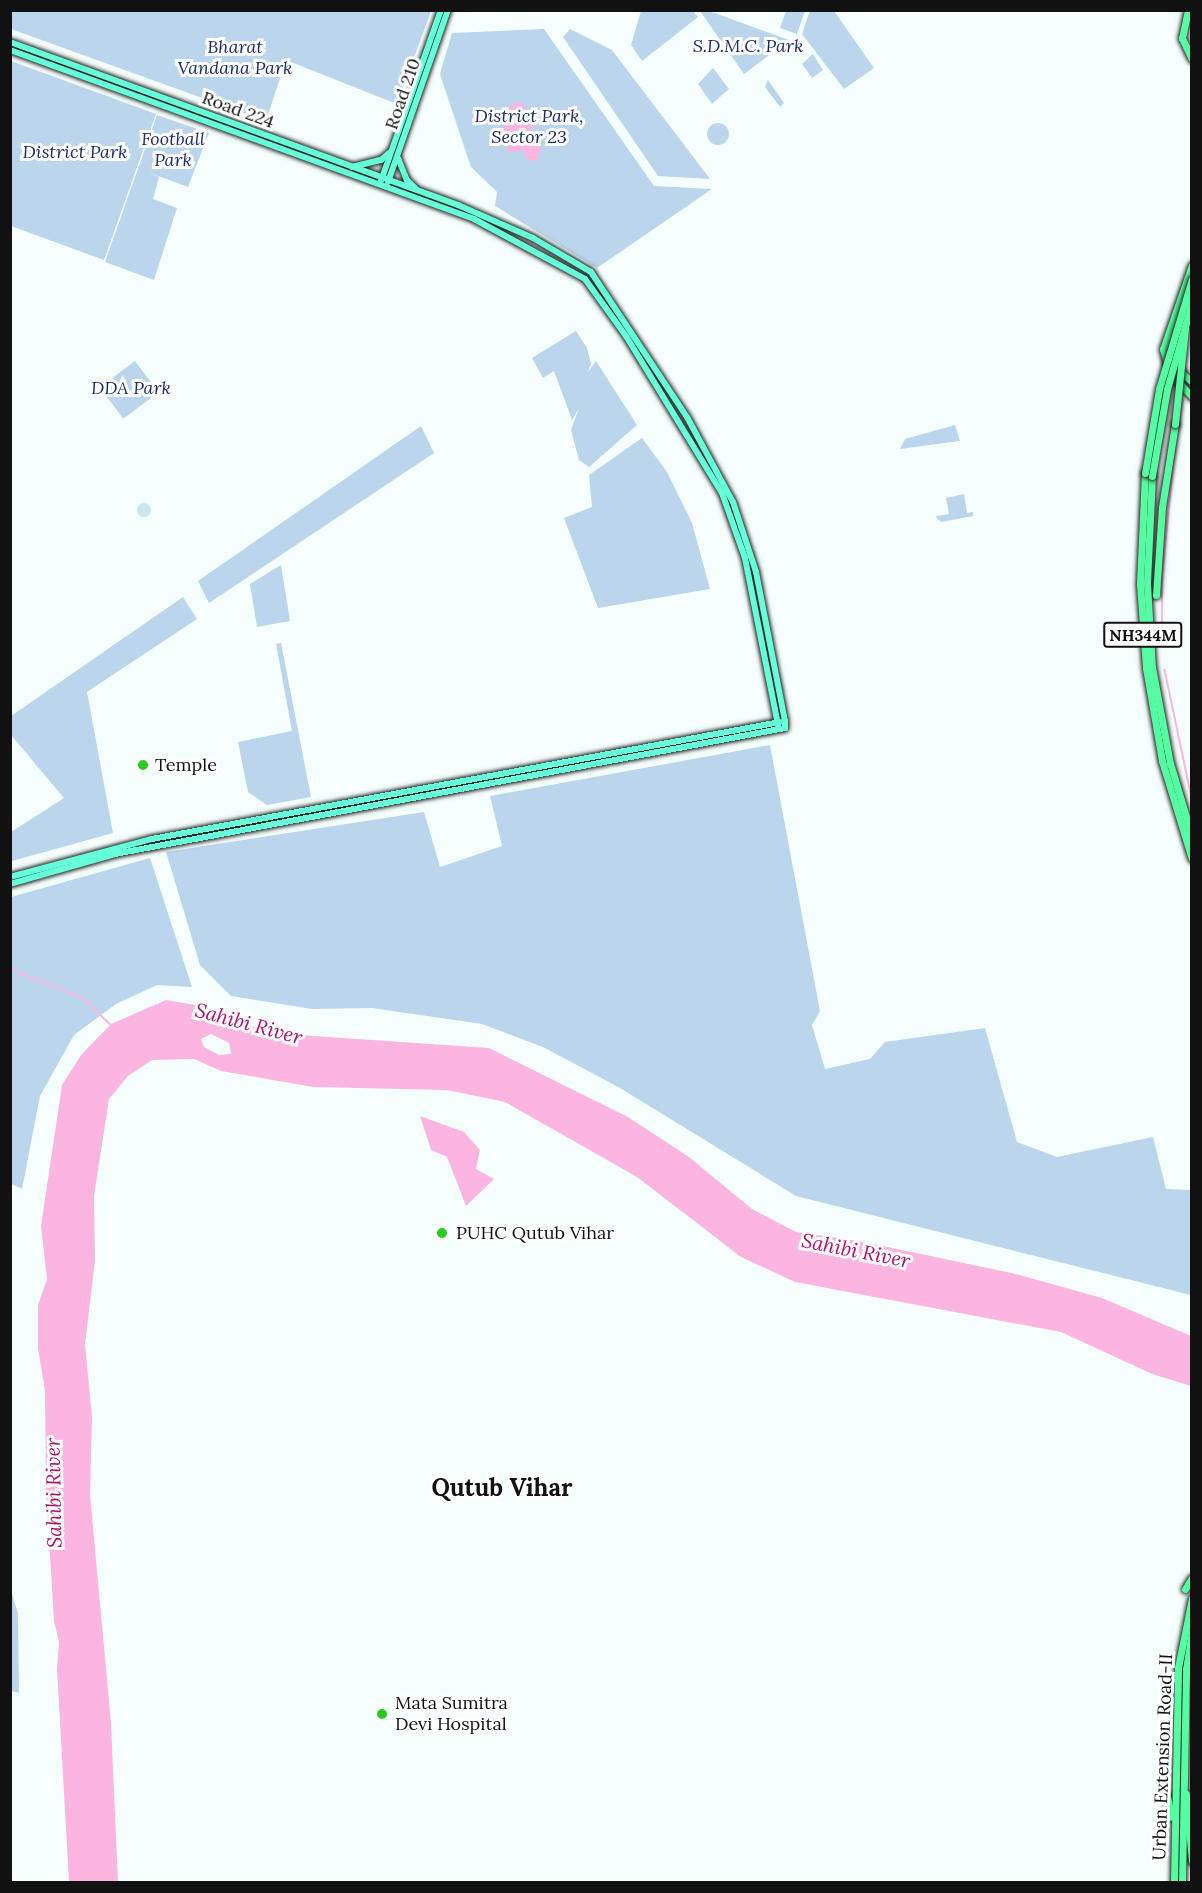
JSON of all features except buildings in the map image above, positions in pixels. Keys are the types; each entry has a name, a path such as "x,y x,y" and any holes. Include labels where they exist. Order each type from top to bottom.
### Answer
{"highway":[{"path":"1188,10 1182,38 1191,59"},
{"path":"1191,265 1163,349 1170,373 1191,397"},
{"name":"NH344M","path":"1191,279 1152,423 1144,485 1140,584 1152,711 1170,794 1191,859"},
{"name":"NH344M","path":"1191,302 1165,398 1152,476 1147,584 1158,710 1191,837"},
{"path":"1156,595 1162,507 1179,403 1184,324"},
{"path":"1163,349 1175,369 1191,381"},
{"path":"1185,1589 1191,1578"},
{"name":"Urban Extension Road-II","path":"1174,1882 1178,1668 1191,1598"},
{"name":"Urban Extension Road-II","path":"1182,1882 1185,1669 1191,1631"},
{"path":"1182,1780 1191,1860"},
{"path":"1167,1796 1174,1864"}],"main road":[{"name":"Road 210","path":"384,182 426,63 441,10"},
{"name":"Road 210","path":"426,63 448,10"},
{"name":"Road 224","path":"10,42 352,167 384,182"},
{"name":"Road 224","path":"10,50 384,182"},
{"path":"352,167 381,160 395,151 403,172 418,191"},
{"path":"384,182 418,191 479,218"},
{"path":"10,878 142,841 781,725 745,558 722,493 699,451 585,279 490,222 384,182"},
{"path":"10,885 124,852 745,731"}],"green space":[{"path":"810,10 834,11 874,68 844,89 802,34"},
{"name":"Bharat Vandana Park","path":"10,11 431,11 397,104 286,60 266,121 11,29"},
{"path":"641,11 693,11 698,17 642,61 631,45"},
{"name":"S.D.M.C. Park","path":"700,11 709,11 789,40 744,74"},
{"path":"786,11 805,11 797,34 780,28"},
{"name":"District Park, Sector 23","path":"544,29 654,186 712,189 597,268 495,206 497,192 471,167 440,74 452,33"},
{"path":"570,29 612,50 710,179 658,176 563,37"},
{"path":"813,54 823,70 812,78 802,64"},
{"name":"District Park","path":"11,61 156,114 104,260 11,226"},
{"path":"713,68 729,89 712,104 698,84"},
{"path":"768,80 784,103 780,107 765,87"},
{"name":"Football Park","path":"157,115 209,133 188,187 150,173 159,177 153,199 177,208 154,280 105,262"},
{"path":"718,123 726,126 729,134 726,142 718,145 710,142 707,134 710,126"},
{"path":"576,331 587,348 591,364 588,372 596,361 637,425 589,467 579,460 571,430 579,408 572,420 554,371 543,378 532,358"},
{"name":"DDA Park","path":"135,361 158,392 123,419 100,387"},
{"path":"955,425 960,441 900,449 905,439"},
{"path":"421,426 434,453 209,603 198,581"},
{"path":"642,438 667,472 692,523 710,589 598,608 564,518 592,507 589,475"},
{"path":"964,494 967,513 973,512 973,516 942,522 937,519 936,516 949,514 946,498"},
{"path":"281,565 290,621 257,627 250,584"},
{"path":"183,597 197,619 87,692 113,833 12,861 11,832 64,798 11,735 11,716"},
{"path":"281,643 311,797 267,805 248,792 238,742 292,731 276,644"},
{"path":"770,745 820,1011 812,1025 825,1069 870,1059 885,1042 985,1028 1017,1142 1057,1157 1153,1137 1166,1189 1191,1190 1191,1295 796,1196 620,1088 543,1047 482,1024 372,1008 312,1009 231,996 200,965 166,852 424,812 440,867 502,846 490,796"},
{"path":"150,858 192,987 157,985 116,1004 74,1035 40,1096 22,1189 10,1183 11,897"},
{"path":"11,1590 18,1614 19,1693 11,1691"}],"shaded area":[{"path":"144,503 149,505 151,510 149,515 144,517 139,515 137,510 139,505"}],"water":[{"path":"515,102 522,103 532,117 533,126 526,139 541,147 537,160 528,161 523,150 510,153 504,143 503,113"},
{"name":"Sahibi River","path":"166,1000 195,1005 270,1033 489,1048 628,1117 689,1157 752,1209 796,1232 859,1241 1016,1274 1102,1298 1191,1336 1191,1386 1152,1374 1061,1332 795,1282 741,1257 637,1177 505,1102 447,1090 313,1087 221,1071 194,1059 152,1060 128,1076 109,1099 94,1196 95,1261 85,1344 92,1417 90,1494 111,1723 118,1882 69,1882 57,1669 59,1642 54,1621 46,1490 45,1391 38,1348 38,1305 47,1279 41,1226 62,1085 81,1055 111,1024","holes":["211,1034 229,1043 231,1054 219,1055 204,1047 201,1039"]},
{"path":"420,1116 464,1132 480,1150 476,1169 494,1179 466,1206 447,1157 431,1150"}],"waterway":[{"path":"1190,369 1192,363"},
{"path":"1178,428 1183,400"},
{"path":"1162,631 1162,578 1175,448"},
{"path":"1162,638 1162,645"},
{"path":"1165,670 1192,798"},
{"path":"10,969 83,998 110,1024"}],"place":[{"name":"Temple","path":"143,765"},
{"name":"PUHC Qutub Vihar","path":"442,1233"},
{"name":"Mata Sumitra Devi Hospital","path":"382,1714"}],"district":[{"name":"Qutub Vihar","path":"502,1488"}]}
